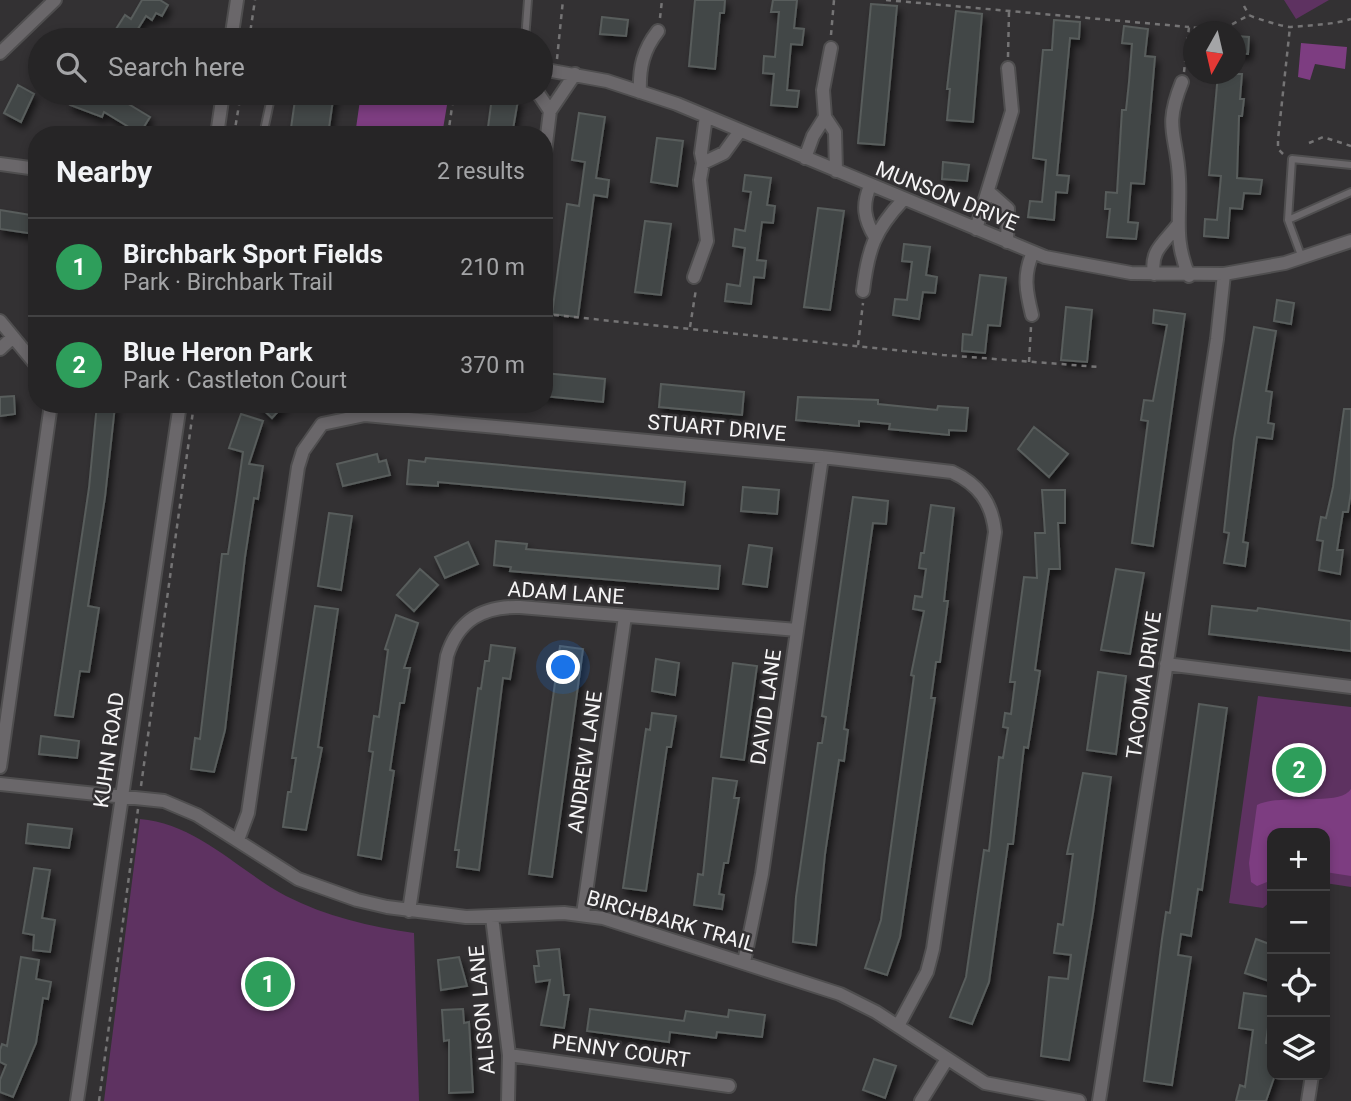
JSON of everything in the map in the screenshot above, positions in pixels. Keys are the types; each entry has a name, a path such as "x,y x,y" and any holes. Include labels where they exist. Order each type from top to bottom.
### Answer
{"street":[{"path":"0,53 55,0"},
{"path":"233,28 237,0"},
{"path":"640,92 639,78 645,47 658,31"},
{"path":"831,48 823,90 825,117 835,132 836,171"},
{"path":"976,229 1012,111 1008,68"},
{"name":"MUNSON DRIVE","path":"555,71 640,92 706,116 1033,253 1105,269 1189,276 1224,274 1302,258 1351,241"},
{"path":"548,126 550,111 575,74"},
{"path":"1182,82 1173,104 1170,127 1179,177 1179,252 1189,276"},
{"path":"218,126 221,105"},
{"path":"546,105 550,111"},
{"path":"694,277 707,241 700,180 706,116"},
{"path":"805,158 813,136 825,117"},
{"path":"703,163 724,153 740,131"},
{"path":"0,164 28,168"},
{"path":"870,186 865,198 864,215 875,237"},
{"path":"989,192 1008,209 1007,242"},
{"path":"863,291 867,255 880,224 903,200"},
{"path":"1154,274 1152,260 1155,251 1177,226"},
{"path":"1032,315 1025,287 1025,270 1033,253"},
{"name":"TACOMA DRIVE","path":"1099,1101 1217,339 1224,274"},
{"path":"0,321 28,355"},
{"path":"0,349 13,337"},
{"path":"0,768 50,413"},
{"name":"KUHN ROAD","path":"78,1101 179,413"},
{"name":"STUART DRIVE","path":"238,840 248,813 298,467 303,452 322,424 365,415 822,457 952,472 969,481 982,494 994,522 933,949 927,972 898,1026"},
{"name":"DAVID LANE","path":"744,961 762,874 822,457"},
{"name":"ADAM LANE","path":"409,911 447,656 454,635 480,613 506,607 797,630"},
{"name":"ANDREW LANE","path":"583,914 625,615"},
{"path":"1166,664 1351,687"},
{"name":"BIRCHBARK TRAIL","path":"0,784 121,795 178,806 238,840 278,868 319,888 357,900 409,911 492,916 583,914 744,961 840,995 898,1026 974,1078 997,1087 1079,1101"},
{"name":"ALISON LANE","path":"492,916 509,1055 508,1101"},
{"name":"PENNY COURT","path":"509,1055 729,1086"},
{"path":"921,1101 947,1059"},
{"path":"1308,1101 1311,1080"}],"lane":[{"path":"526,28 528,0"},
{"path":"265,126 269,105"},
{"path":"1302,258 1288,220 1292,159 1351,165"},
{"path":"1288,220 1351,192"}],"path":[{"path":"251,28 255,0"},
{"path":"555,71 563,0"},
{"path":"658,31 662,0"},
{"path":"831,48 834,0"},
{"path":"886,0 1183,26"},
{"path":"1244,6 1249,15 1290,27 1306,23 1340,24 1351,19"},
{"path":"1008,68 1009,11"},
{"path":"1238,21 1249,15"},
{"path":"1285,155 1278,149 1278,139 1290,27"},
{"path":"1182,82 1183,74"},
{"path":"236,126 239,105"},
{"path":"449,126 452,105"},
{"path":"1309,142 1323,137 1351,146"},
{"path":"690,327 696,296 694,277"},
{"path":"858,345 863,291"},
{"path":"553,315 1098,367"},
{"path":"1030,362 1032,315"},
{"path":"141,784 193,413"},
{"path":"99,1101 137,813"}],"shaded area":[{"path":"1284,0 1329,0 1296,19"},
{"path":"1301,43 1347,47 1345,69 1315,64 1310,80 1298,77"},
{"path":"359,105 447,105 444,126 356,126"},
{"path":"1258,696 1351,707 1351,887 1330,884 1330,828 1267,828 1267,904 1263,908 1229,903"},
{"path":"1351,789 1351,876 1330,873 1330,828 1267,828 1267,882 1257,886 1251,882 1249,863 1257,805 1280,800 1322,799 1345,794"},
{"path":"140,819 180,829 269,886 301,903 348,920 414,933 419,1101 104,1101"}],"building":[{"path":"142,0 160,0 168,5 162,16 156,13 152,20 146,16 138,28 117,28 125,15 131,19"},
{"path":"695,0 725,0 724,13 720,13 715,69 689,66"},
{"path":"773,0 797,0 794,28 804,29 802,45 791,44 787,90 799,91 797,107 771,105 774,74 763,73 764,56 775,57 779,12 771,12"},
{"path":"871,4 897,6 884,145 858,143"},
{"path":"956,11 982,14 973,122 947,120 950,89 947,89"},
{"path":"602,17 628,20 626,36 600,34"},
{"path":"1054,20 1080,22 1079,39 1070,38 1057,175 1069,176 1067,193 1056,192 1054,220 1028,217 1030,201 1042,202 1046,160 1033,158 1043,50 1052,50"},
{"path":"1124,26 1148,29 1145,56 1155,57 1144,184 1131,183 1128,222 1138,223 1136,239 1107,237 1110,209 1105,209 1106,192 1117,193 1122,110 1126,110 1129,82 1132,44 1122,43"},
{"path":"1246,37 1249,37 1246,54"},
{"path":"1217,84 1241,84 1240,99 1244,99 1242,116 1239,116 1237,178 1262,180 1260,194 1244,193 1242,209 1230,208 1228,238 1204,236 1205,219 1217,220 1221,176 1209,175"},
{"path":"18,85 28,91 29,105 21,122 4,113"},
{"path":"70,105 130,105 150,117 144,126 127,126 104,112 102,117"},
{"path":"294,105 332,105 329,126 291,126"},
{"path":"491,105 517,105 514,126 488,126"},
{"path":"579,113 605,117 596,178 609,180 607,197 594,195 578,317 553,314 567,204 579,206 585,162 572,160"},
{"path":"657,138 683,141 677,186 651,182"},
{"path":"943,162 969,165 967,181 942,179"},
{"path":"745,175 771,178 767,205 775,206 773,223 762,222 757,260 766,261 764,278 754,277 751,304 725,301 727,284 740,286 745,248 733,246 735,229 745,231 751,192 743,191"},
{"path":"818,208 844,211 830,310 804,307"},
{"path":"0,210 28,215 28,233 0,229"},
{"path":"645,221 671,224 661,295 635,292"},
{"path":"904,244 930,247 926,275 937,277 935,293 923,292 919,319 893,315 895,299 907,300 912,262 902,261"},
{"path":"980,275 1006,278 1000,326 988,325 985,353 962,351 963,334 972,335"},
{"path":"1277,300 1294,303 1291,324 1274,321"},
{"path":"1066,307 1092,310 1087,362 1061,360"},
{"path":"1154,310 1185,314 1153,546 1132,543 1148,421 1141,420 1144,400 1153,401 1167,325 1153,323"},
{"path":"1254,327 1276,331 1266,391 1272,392 1268,423 1274,424 1272,439 1257,437 1243,542 1248,543 1245,566 1224,563 1229,533 1224,532 1234,439"},
{"path":"553,374 605,379 603,402 553,397"},
{"path":"661,384 744,392 742,415 659,407"},
{"path":"14,396 15,414 0,416 0,397"},
{"path":"798,397 878,400 878,404 937,410 938,406 968,408 966,431 949,430 949,435 889,429 890,424 859,421 859,426 796,420"},
{"path":"1344,409 1351,409 1351,492 1348,512 1343,512 1337,550 1343,550 1340,574 1319,570 1323,541 1317,540 1321,517 1326,518 1333,487"},
{"path":"96,413 114,413 105,497 88,606 99,608 89,672 80,671 73,717 55,715 89,488"},
{"path":"241,414 263,421 249,464 263,466 258,499 254,498 245,557 225,730 214,772 191,769 195,738 200,739 222,554 228,554 237,495 243,452 229,448"},
{"path":"1034,427 1068,454 1049,477 1018,449"},
{"path":"377,454 379,462 386,460 390,475 343,486 337,464"},
{"path":"426,458 685,482 683,505 438,482 438,486 407,484 409,460 425,462"},
{"path":"743,487 779,490 777,514 741,511"},
{"path":"1042,490 1065,490 1065,523 1058,523 1060,569 1049,569 1035,670 1040,671 1028,748 1024,747 1013,844 1008,844 989,982 972,1024 950,1017 966,977 984,850 989,851 999,757 1003,758 1008,728 1003,727 1005,713 1011,714 1015,682 1010,682 1024,577 1037,578 1035,533 1045,533"},
{"path":"853,497 888,501 886,524 873,523 844,729 848,730 844,761 839,760 825,854 816,945 793,942 796,897 818,743 822,743 826,717 822,716"},
{"path":"931,505 954,508 944,601 948,601 940,662 936,662 931,698 935,698 900,937 887,975 865,968 881,920 914,676 911,675 924,611 913,609 915,596 922,597 926,569 919,568 921,553 924,553"},
{"path":"329,513 352,516 341,590 318,586"},
{"path":"496,541 527,544 526,549 720,566 718,589 510,571 511,567 494,565"},
{"path":"468,542 478,564 445,578 435,557"},
{"path":"749,545 772,548 767,587 743,584"},
{"path":"420,569 438,585 414,611 397,595"},
{"path":"1116,569 1144,573 1130,654 1101,650"},
{"path":"315,606 338,609 318,747 322,748 306,830 283,827 296,758 292,758"},
{"path":"1212,606 1257,611 1258,608 1351,621 1351,651 1209,634"},
{"path":"396,615 418,623 404,668 410,668 404,703 400,703 390,770 394,771 381,859 358,855 373,752 369,751 374,716 379,717 388,650 385,649"},
{"path":"491,645 515,648 510,679 503,678 479,870 457,867 459,850 455,850 478,688 481,689 485,661 489,661"},
{"path":"560,646 583,649 552,877 529,874"},
{"path":"656,659 679,663 675,695 652,691"},
{"path":"733,663 757,666 744,760 721,757"},
{"path":"1098,672 1126,676 1116,754 1087,750"},
{"path":"1199,704 1227,708 1202,890 1198,889 1191,936 1181,934 1178,955 1191,957 1172,1085 1144,1081 1162,939 1166,912 1170,913"},
{"path":"652,713 676,716 671,747 667,747 646,891 623,888 646,729 650,730"},
{"path":"41,736 79,741 77,758 39,754"},
{"path":"1083,773 1111,777 1093,913 1069,1060 1041,1056 1049,977 1068,979 1071,955 1054,953 1058,924 1063,925 1073,854 1067,854"},
{"path":"713,778 737,781 734,798 739,798 728,863 724,863 719,894 724,895 722,909 694,905 698,874 703,875"},
{"path":"28,824 72,829 69,848 26,843"},
{"path":"34,868 50,870 42,918 55,920 50,952 33,950 34,935 23,933"},
{"path":"1256,939 1267,943 1267,980 1245,973"},
{"path":"559,949 564,995 569,995 564,1028 541,1025 550,980 536,982 534,966 539,966 537,951"},
{"path":"21,957 39,960 36,979 51,982 48,999 43,998 36,1043 13,1097 0,1092 0,1080 6,1065 0,1062 0,1050 2,1044 7,1046"},
{"path":"459,957 467,986 441,990 438,960"},
{"path":"1244,993 1267,996 1267,1080 1273,1080 1266,1101 1236,1101 1240,1085 1245,1087 1253,1030 1239,1028"},
{"path":"463,1009 464,1023 469,1022 473,1092 449,1093 449,1040 444,1041 442,1010"},
{"path":"590,1009 684,1021 686,1011 728,1017 729,1010 765,1015 762,1037 717,1032 716,1038 670,1032 669,1042 587,1031"},
{"path":"874,1059 896,1066 885,1098 863,1090"}],"place":[{"name":"Blue Heron Park","path":"1299,770"},
{"name":"Birchbark Sport Fields","path":"268,984"}]}
